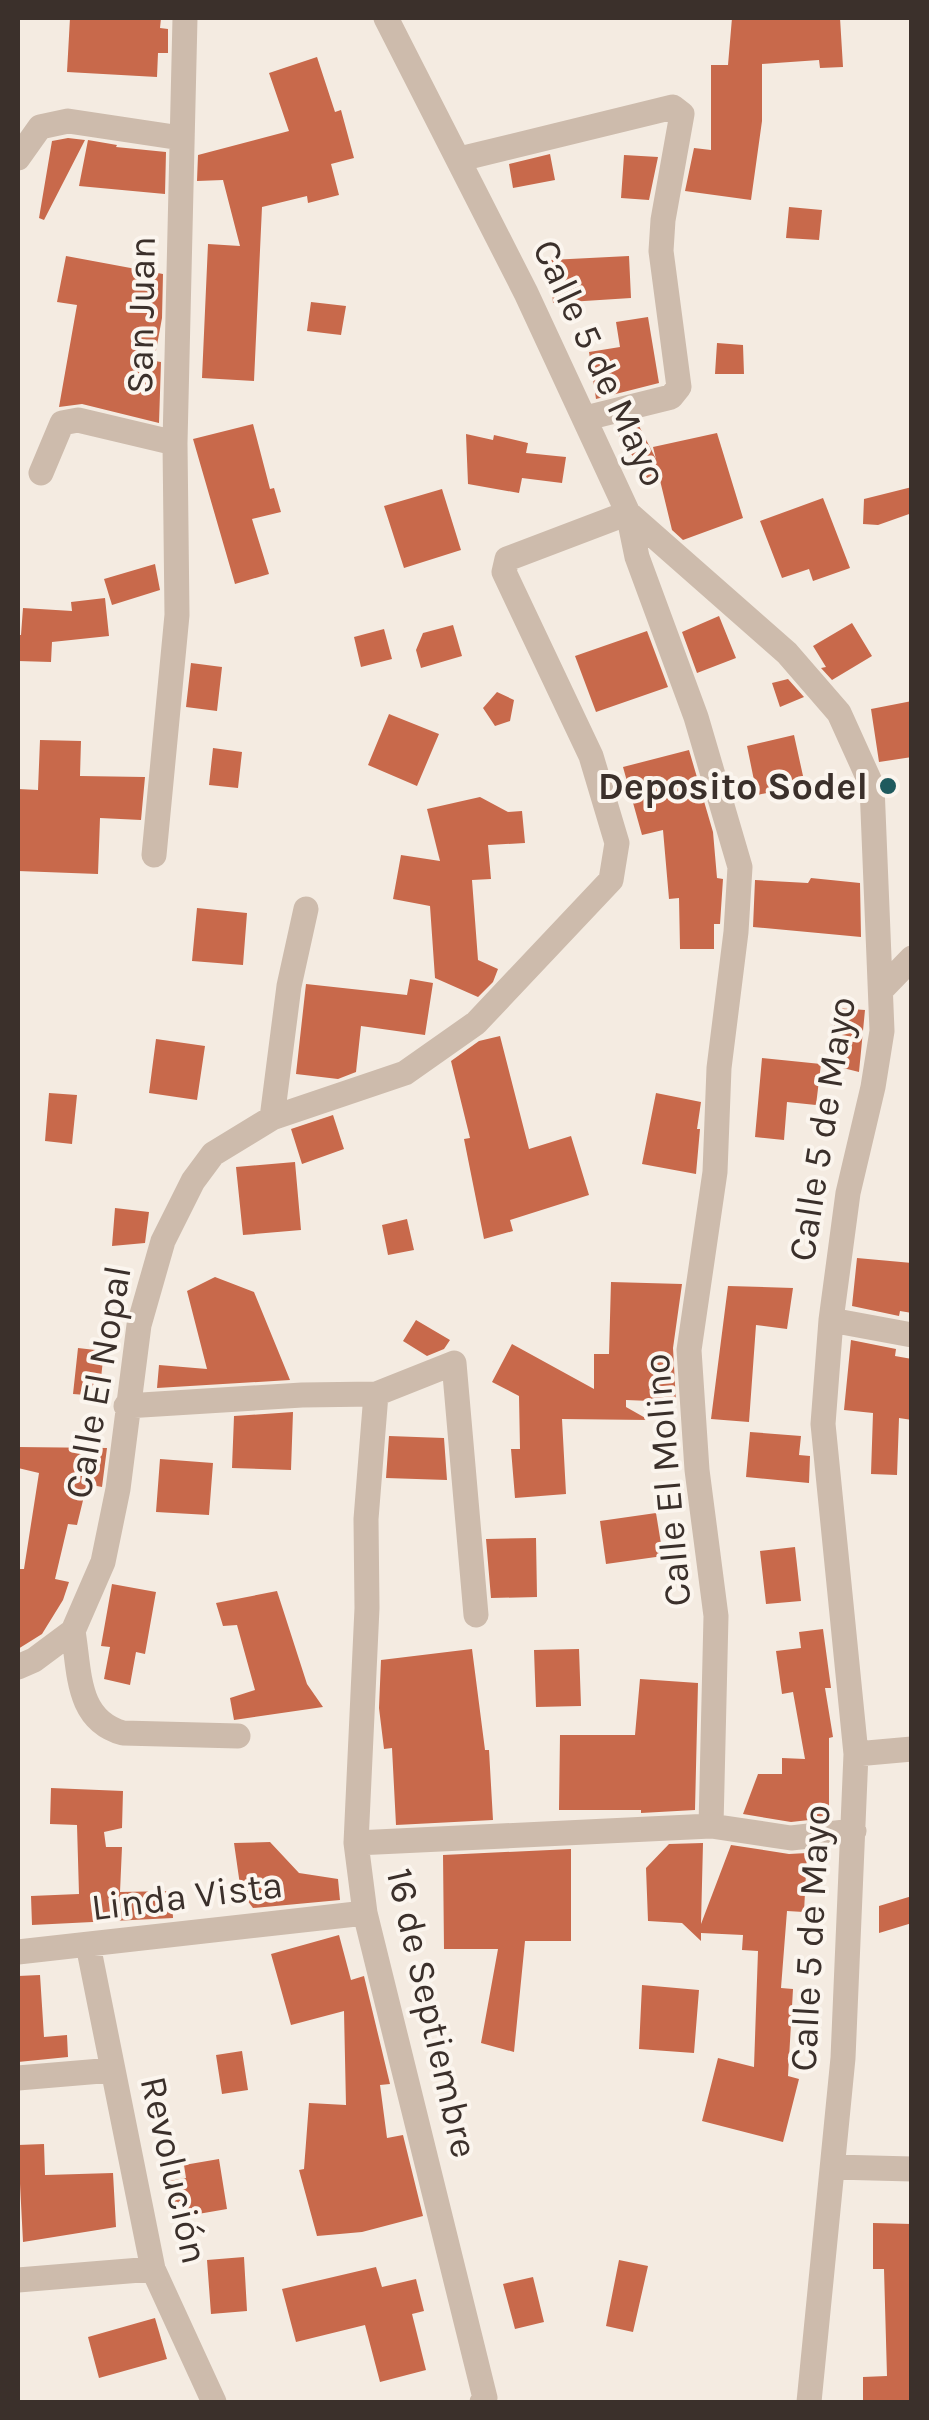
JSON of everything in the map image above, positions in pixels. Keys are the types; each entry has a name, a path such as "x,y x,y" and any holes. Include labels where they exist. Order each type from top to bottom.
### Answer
{"street":[{"name":"San Juan","path":"154,855 177,615 175,443 185,18"},
{"name":"Calle 5 de Mayo","path":"386,18 460,159 628,513 787,654 839,713 872,786 882,1031 848,1194 831,1320 823,1424 856,1754 848,1992 808,2402"},
{"path":"460,159 673,106 682,114 662,220 661,251 680,387 671,398 586,418"},
{"path":"18,158 40,126 68,121 181,138"},
{"path":"41,473 62,424 78,420 175,443"},
{"name":"Calle El Molino","path":"628,513 637,557 696,717 740,867 719,1068 716,1172 689,1350 698,1470 716,1616 711,1826"},
{"name":"Calle El Nopal","path":"73,1631 103,1562 118,1489 139,1325 163,1241 193,1181 213,1154 272,1118 405,1073 476,1023 610,880 617,843 591,756 504,572 507,559 628,513"},
{"path":"272,1118 289,986 306,908"},
{"path":"882,990 912,958"},
{"path":"831,1320 912,1336"},
{"path":"126,1406 376,1394 454,1363 476,1614"},
{"name":"16 de Septiembre","path":"376,1394 366,1518 367,1608 356,1843 365,1912 485,2398 482,2402"},
{"path":"18,1667 73,1631 87,1705 94,1718 108,1729 123,1733 238,1736"},
{"path":"856,1754 912,1749"},
{"path":"356,1843 711,1826 790,1838 854,1831"},
{"name":"Linda Vista","path":"18,1952 365,1912"},
{"name":"Revolución","path":"88,1945 153,2269 214,2402"},
{"path":"18,2078 113,2070"},
{"path":"834,2166 912,2169"},
{"path":"18,2280 153,2269"}],"building":[{"path":"70,18 161,18 160,28 168,29 168,53 158,53 157,77 67,72"},
{"path":"732,18 840,18 843,67 820,68 819,60 762,64 762,121 751,200 685,191 694,148 711,150 711,65 728,65"},
{"path":"317,57 335,112 341,110 354,158 331,164 339,195 308,203 307,196 262,207 254,381 202,378 208,244 240,246 223,180 197,181 198,155 289,131 269,73"},
{"path":"85,140 44,220 39,218 52,141"},
{"path":"88,140 166,152 165,194 79,186"},
{"path":"550,154 555,180 513,188 509,164"},
{"path":"624,155 658,157 649,200 621,198"},
{"path":"789,207 822,210 819,240 786,238"},
{"path":"66,256 163,274 162,318 154,361 161,362 159,423 82,404 59,407 77,305 57,302"},
{"path":"629,256 631,298 553,303 550,260"},
{"path":"311,302 346,306 341,335 307,331"},
{"path":"648,317 659,383 596,399 589,352 620,347 616,322"},
{"path":"717,343 743,345 744,374 715,374"},
{"path":"637,422 656,459 653,447 717,433 743,518 683,540 672,530 658,472 647,478 614,428"},
{"path":"253,424 270,489 274,488 281,512 252,519 269,574 235,584 193,439"},
{"path":"466,434 493,440 494,435 528,443 526,453 566,457 562,483 522,478 519,493 468,484"},
{"path":"912,487 912,513 878,525 863,524 864,499"},
{"path":"442,489 461,550 404,568 384,506"},
{"path":"823,498 850,568 813,581 809,569 782,578 760,521"},
{"path":"155,564 160,590 112,605 104,579"},
{"path":"105,598 109,636 52,642 51,662 18,661 23,608 72,611 71,602"},
{"path":"719,616 736,658 697,673 682,632"},
{"path":"852,623 872,656 832,680 821,668 826,667 813,646"},
{"path":"453,625 462,656 421,668 416,650 423,633"},
{"path":"384,629 392,659 361,667 354,637"},
{"path":"647,631 668,687 596,712 575,656"},
{"path":"191,663 222,667 217,711 186,707"},
{"path":"788,679 804,697 780,707 772,683"},
{"path":"497,692 514,700 510,721 495,726 483,708"},
{"path":"912,701 912,757 879,762 871,709"},
{"path":"389,714 439,734 417,786 368,765"},
{"path":"794,735 805,785 757,795 747,746"},
{"path":"40,740 81,741 80,776 145,777 141,820 100,818 98,874 18,871 18,789 38,790"},
{"path":"213,748 242,752 238,788 209,785"},
{"path":"689,750 713,832 717,878 723,879 720,924 714,924 714,949 680,949 679,898 669,899 663,830 642,835 623,767"},
{"path":"480,797 508,812 522,811 525,843 488,845 491,879 472,880 478,960 498,969 493,982 478,997 435,978 430,906 393,899 401,855 440,861 427,809"},
{"path":"811,878 860,883 861,937 753,927 755,880 808,883"},
{"path":"197,908 247,913 243,965 192,961"},
{"path":"410,979 433,983 425,1035 361,1026 356,1072 338,1079 296,1074 306,984 407,995"},
{"path":"836,1008 865,1010 859,1072 831,1065"},
{"path":"500,1036 529,1149 571,1136 589,1195 510,1220 513,1231 484,1239 464,1139 470,1138 451,1061 479,1041"},
{"path":"156,1039 205,1046 197,1100 149,1093"},
{"path":"762,1058 821,1064 816,1105 787,1102 784,1140 755,1137"},
{"path":"49,1093 77,1095 72,1144 45,1141"},
{"path":"656,1093 701,1102 696,1174 642,1164"},
{"path":"333,1115 344,1149 302,1164 291,1129"},
{"path":"295,1162 301,1230 243,1235 236,1167"},
{"path":"115,1208 149,1212 145,1243 112,1246"},
{"path":"407,1219 414,1250 388,1255 382,1225"},
{"path":"857,1258 912,1263 912,1313 900,1311 899,1316 852,1306"},
{"path":"215,1277 254,1292 290,1380 157,1388 159,1365 207,1369 187,1291"},
{"path":"611,1282 682,1284 673,1348 676,1402 626,1400 626,1407 649,1420 562,1419 566,1494 515,1498 511,1449 520,1449 519,1396 492,1382 512,1344 594,1389 594,1354 609,1354"},
{"path":"728,1286 793,1288 787,1329 756,1325 749,1422 711,1419"},
{"path":"416,1320 450,1340 444,1349 427,1356 403,1341"},
{"path":"851,1340 896,1349 895,1356 912,1359 912,1420 899,1418 897,1475 871,1474 873,1413 844,1410"},
{"path":"78,1348 104,1351 99,1396 73,1394"},
{"path":"293,1412 291,1470 232,1468 234,1416"},
{"path":"750,1432 801,1436 799,1455 810,1456 809,1483 746,1477"},
{"path":"389,1436 444,1438 447,1480 386,1478"},
{"path":"18,1447 107,1448 102,1487 87,1484 77,1525 68,1524 55,1579 69,1582 63,1600 42,1634 18,1649 18,1569 24,1569 39,1473 18,1468"},
{"path":"160,1459 213,1463 209,1515 156,1512"},
{"path":"656,1513 663,1556 606,1564 600,1521"},
{"path":"536,1538 537,1597 491,1598 486,1539"},
{"path":"795,1547 801,1601 766,1604 760,1551"},
{"path":"112,1584 156,1592 145,1654 136,1652 130,1685 104,1679 110,1647 101,1646"},
{"path":"277,1591 307,1684 323,1707 234,1720 230,1698 255,1690 237,1625 223,1626 216,1603"},
{"path":"823,1629 831,1688 825,1688 833,1737 829,1738 829,1817 809,1816 809,1820 791,1822 743,1814 758,1774 782,1774 782,1758 805,1759 793,1692 782,1694 776,1651 801,1648 799,1632"},
{"path":"472,1649 485,1750 489,1750 493,1820 396,1825 392,1748 384,1749 379,1708 381,1660"},
{"path":"579,1649 581,1706 536,1707 534,1650"},
{"path":"640,1679 698,1683 695,1810 559,1810 560,1735 635,1735"},
{"path":"51,1788 123,1791 122,1828 104,1832 106,1847 122,1847 120,1892 172,1891 173,1918 32,1925 31,1896 79,1894 77,1825 50,1824"},
{"path":"270,1842 299,1873 338,1879 340,1900 253,1908 241,1892 234,1843"},
{"path":"703,1843 701,1924 731,1845 807,1853 804,1912 787,1911 781,1988 793,1989 788,2076 799,2079 783,2142 702,2121 718,2058 754,2067 758,1951 742,1950 743,1935 701,1933 701,1941 682,1923 648,1921 646,1868 669,1844"},
{"path":"571,1849 571,1941 525,1941 514,2052 481,2043 498,1949 444,1949 443,1855"},
{"path":"912,1896 912,1923 879,1933 879,1906"},
{"path":"339,1935 351,1980 364,1976 390,2084 380,2085 387,2138 403,2135 423,2216 362,2232 317,2236 299,2170 304,2169 309,2103 346,2105 344,2011 291,2025 271,1954"},
{"path":"40,1975 44,2037 67,2035 68,2057 18,2062 18,1976"},
{"path":"642,1985 699,1990 694,2053 639,2049"},
{"path":"242,2051 248,2090 222,2094 216,2055"},
{"path":"44,2144 45,2175 113,2173 116,2227 23,2242 18,2145"},
{"path":"219,2159 227,2209 175,2218 169,2181 186,2178 184,2165"},
{"path":"873,2223 912,2224 912,2401 863,2402 863,2377 887,2376 884,2269 873,2269"},
{"path":"244,2257 247,2311 211,2314 207,2260"},
{"path":"619,2260 648,2266 633,2332 606,2326"},
{"path":"376,2267 382,2287 416,2279 424,2311 412,2314 426,2370 380,2382 365,2325 296,2342 282,2289"},
{"path":"533,2277 544,2322 515,2329 503,2284"},
{"path":"155,2318 167,2359 99,2378 88,2337"}],"place":[{"name":"Deposito Sodel","path":"888,786"}]}
